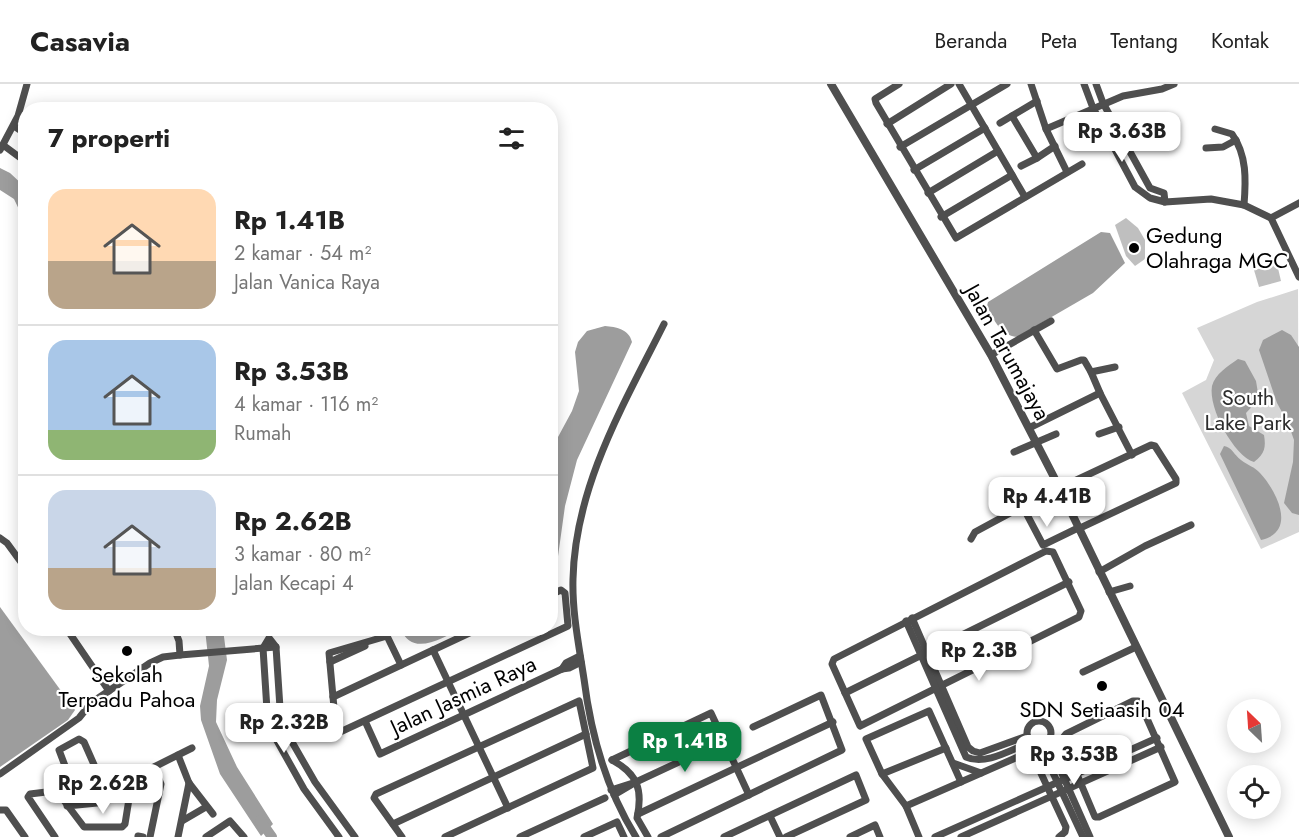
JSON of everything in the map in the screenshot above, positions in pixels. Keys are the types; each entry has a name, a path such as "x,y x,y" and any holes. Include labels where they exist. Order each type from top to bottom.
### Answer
{"street":[{"path":"21,102 27,84"},
{"name":"Jalan Tarumajaya","path":"831,84 995,353 1080,528 1103,569 1136,647 1229,837"},
{"path":"899,84 875,99 900,147 953,236 959,238 1082,164"},
{"path":"887,124 951,84"},
{"path":"959,84 1025,197"},
{"path":"900,147 1007,84"},
{"path":"1031,84 1046,129 1068,172"},
{"path":"1084,84 1093,108 1135,187 1150,198 1211,199 1244,205 1271,218 1299,277"},
{"path":"1096,84 1103,103 1150,188 1165,197"},
{"path":"1046,129 1103,103 1174,84"},
{"path":"1000,123 1037,101"},
{"path":"18,113 14,126 2,147 18,157"},
{"path":"1012,116 1037,158"},
{"path":"14,126 18,129"},
{"path":"914,170 984,128"},
{"path":"1215,129 1232,134 1236,140 1244,165 1246,184 1244,205"},
{"path":"1206,148 1222,147 1236,140"},
{"path":"1022,166 1055,146"},
{"path":"928,193 998,151"},
{"path":"942,217 1012,175"},
{"path":"1271,218 1299,203"},
{"path":"995,353 1051,321"},
{"path":"636,837 613,792 597,746 581,659 573,579 588,490 606,439 664,324"},
{"path":"1034,330 1057,369 1083,360 1132,455"},
{"path":"1091,372 1115,368"},
{"path":"1031,427 1100,393"},
{"path":"1099,434 1119,427"},
{"path":"1014,452 1056,434"},
{"path":"971,539 975,532 1023,507 1061,488 1151,445 1155,446 1176,478 1176,483 1043,545 1023,507"},
{"path":"1103,569 1191,525"},
{"path":"0,538 7,543 18,558"},
{"path":"1046,551 1053,552 1069,582 1081,611 1079,617 860,726 832,664 834,659 1046,551"},
{"path":"845,693 1069,582"},
{"path":"1112,591 1130,586"},
{"path":"558,591 561,590 565,593 568,626 558,631"},
{"path":"909,620 968,747 980,753 1029,739 1040,745 1062,781 1085,834"},
{"path":"71,636 109,691"},
{"path":"177,636 180,655"},
{"path":"387,636 329,653 336,730 341,732 364,722 547,636"},
{"path":"387,636 400,665"},
{"path":"330,662 387,636"},
{"path":"333,697 463,636"},
{"path":"339,837 304,789 276,739 267,710 263,648 269,638 276,647 280,708 288,735 315,782 355,837"},
{"path":"1083,672 1136,647"},
{"path":"0,774 79,718 91,703 150,663 163,657 263,648"},
{"path":"434,650 508,808"},
{"name":"Jalan Jasmia Raya","path":"364,722 380,754 562,669 566,663 581,659"},
{"path":"661,837 840,752 842,745 821,695 753,727"},
{"path":"402,837 374,798 376,794 579,701 593,768 445,837"},
{"path":"1133,701 1138,701 1161,747 1175,778 1173,784 1099,817 1093,814 1062,739 1066,734 1133,701"},
{"path":"919,837 906,806 882,774 866,739 928,711 961,782"},
{"path":"648,837 637,819 641,804 636,782 628,768 612,760 711,713 748,795"},
{"path":"1029,739 1028,728 1034,722 1042,721 1049,726 1051,734 1048,742 1062,781"},
{"path":"638,814 833,722"},
{"path":"393,824 586,734"},
{"path":"935,837 1157,738"},
{"path":"67,806 99,801 103,785 84,742 79,739 59,750 73,787"},
{"path":"613,792 724,741"},
{"path":"1040,745 1048,742"},
{"path":"961,837 1161,747"},
{"path":"55,837 28,797 30,794 103,785 154,766 192,748"},
{"path":"882,774 946,748"},
{"path":"906,806 1027,753 1032,754 1066,827 1065,832 1059,837"},
{"path":"178,755 189,783 213,813"},
{"path":"953,762 981,773"},
{"path":"150,837 161,784 154,766"},
{"path":"56,790 86,828 122,827 125,824 133,774"},
{"path":"724,837 856,775 866,800 786,837"},
{"path":"178,837 189,783"},
{"path":"520,837 605,798"},
{"path":"182,821 206,807"},
{"path":"2,809 25,837"},
{"path":"770,816 780,837"},
{"path":"206,837 230,821 244,837"},
{"path":"584,837 616,822 624,837"},
{"path":"850,837 875,825 880,837"},
{"path":"536,829 540,837"}],"green space":[{"name":"South Lake Park","path":"1298,289 1299,532 1261,549 1182,393 1206,380 1214,360 1197,328 1257,302"}],"shaded area":[{"path":"0,168 18,180 18,207 14,199 0,190"},
{"path":"1101,232 1110,233 1125,263 1093,293 1017,337 1002,330 987,306 988,302"},
{"path":"605,326 618,328 628,334 632,342 577,460 565,506 558,556 558,437 572,411 579,391 575,352 578,342 587,331"},
{"path":"1282,330 1291,335 1299,347 1299,515 1292,513 1284,503 1293,462 1294,440 1277,403 1259,350 1263,340"},
{"path":"1238,359 1245,361 1256,381 1259,399 1246,413 1249,426 1264,435 1264,450 1254,462 1238,451 1224,430 1212,395 1212,386 1216,378"},
{"path":"1224,446 1258,471 1272,490 1280,510 1281,520 1279,529 1272,536 1261,540 1220,454"},
{"path":"0,607 18,632 18,636 21,636 75,710 68,720 0,767"},
{"path":"206,636 224,636 227,660 217,700 216,722 237,767 273,824 261,836 220,774 201,720 200,706 209,666"},
{"path":"405,636 446,636 420,644"}],"building":[{"name":"Gedung Olahraga MGC","path":"1126,218 1138,228 1145,240 1145,259 1135,266 1126,256 1115,225"},
{"path":"1277,264 1281,281 1259,287 1254,270"}],"waterway":[{"path":"260,820 272,837"}],"place":[{"name":"Gedung Olahraga MGC","path":"1134,248"},
{"name":"Sekolah Terpadu Pahoa","path":"127,651"},
{"name":"SDN Setiaasih 04","path":"1102,686"}]}
